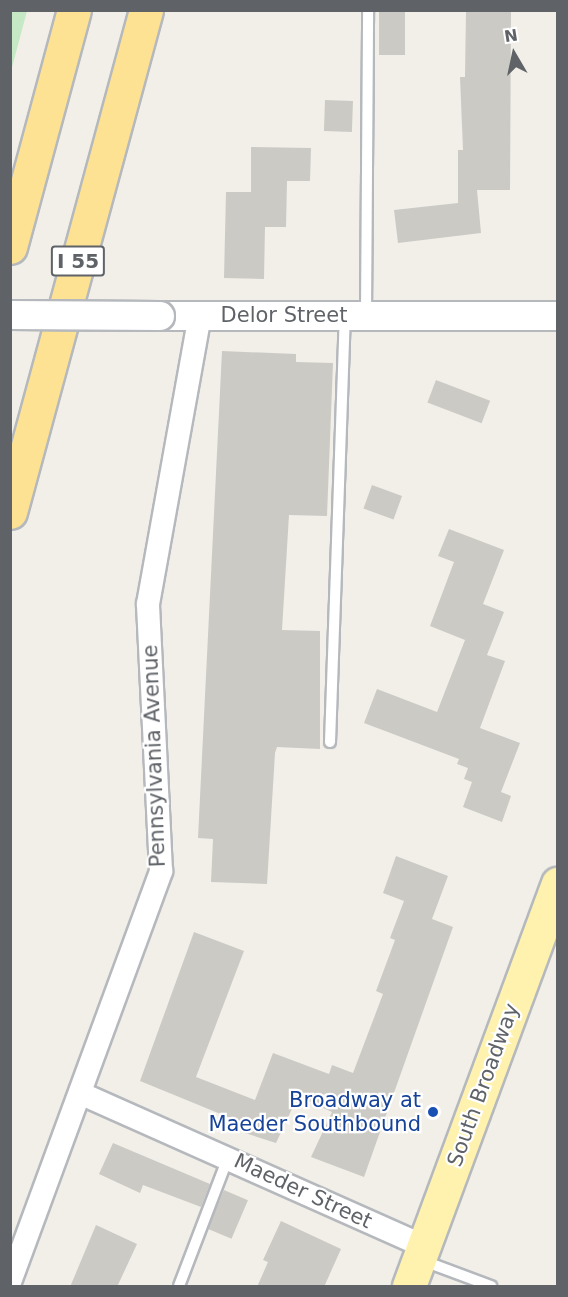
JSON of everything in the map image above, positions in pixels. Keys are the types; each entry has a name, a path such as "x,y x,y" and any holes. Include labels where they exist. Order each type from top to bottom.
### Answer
{"highway":[{"path":"10,247 74,10"},
{"name":"I 55","path":"10,512 146,10"}],"main road":[{"name":"South Broadway","path":"417,1264 554,903"}],"street":[{"name":"Delor Street","path":"10,315 558,316"},
{"name":"Pennsylvania Avenue","path":"10,1282 82,1094 161,871 148,603 200,316"},
{"name":"Maeder Street","path":"82,1094 228,1157 417,1264"}],"lane":[{"path":"330,742 356,315 368,10"},
{"path":"179,1287 228,1157"},
{"path":"417,1264 491,1287"}],"green space":[{"path":"10,11 27,11 11,71"}],"building":[{"path":"379,10 405,10 405,55 379,55"},
{"path":"466,10 511,10 510,190 477,190 481,233 398,243 394,210 458,203 458,150 463,150 460,77 465,77"},
{"path":"325,100 353,101 352,132 324,131"},
{"path":"251,147 311,148 310,181 287,181 286,227 265,227 264,279 224,278 226,192 251,192"},
{"path":"222,351 296,354 296,362 333,363 327,516 289,515 282,630 320,631 320,749 277,747 267,884 211,882 213,839 198,838"},
{"path":"436,380 490,401 482,423 427,402"},
{"path":"372,485 402,496 394,519 363,508"},
{"path":"449,529 504,550 483,604 504,612 487,655 505,661 480,728 520,743 501,792 511,796 502,822 463,807 472,782 464,779 468,768 457,764 459,759 364,723 377,689 437,712 465,640 430,626 454,562 438,556"},
{"path":"396,856 448,876 432,919 453,927 364,1177 311,1157 332,1112 298,1096 276,1143 242,1132 245,1124 140,1081 194,932 244,951 196,1077 255,1100 273,1053 329,1074 332,1065 353,1073 383,994 376,991 395,940 390,938 404,901 383,893"},
{"path":"113,1143 210,1184 201,1207 143,1185 140,1193 99,1174"},
{"path":"224,1190 248,1200 232,1239 208,1229"},
{"path":"281,1221 341,1249 324,1287 257,1287 268,1262 263,1260"},
{"path":"96,1225 137,1244 117,1287 70,1287"}],"place":[{"name":"Broadway at Maeder Southbound","path":"433,1112"}]}
